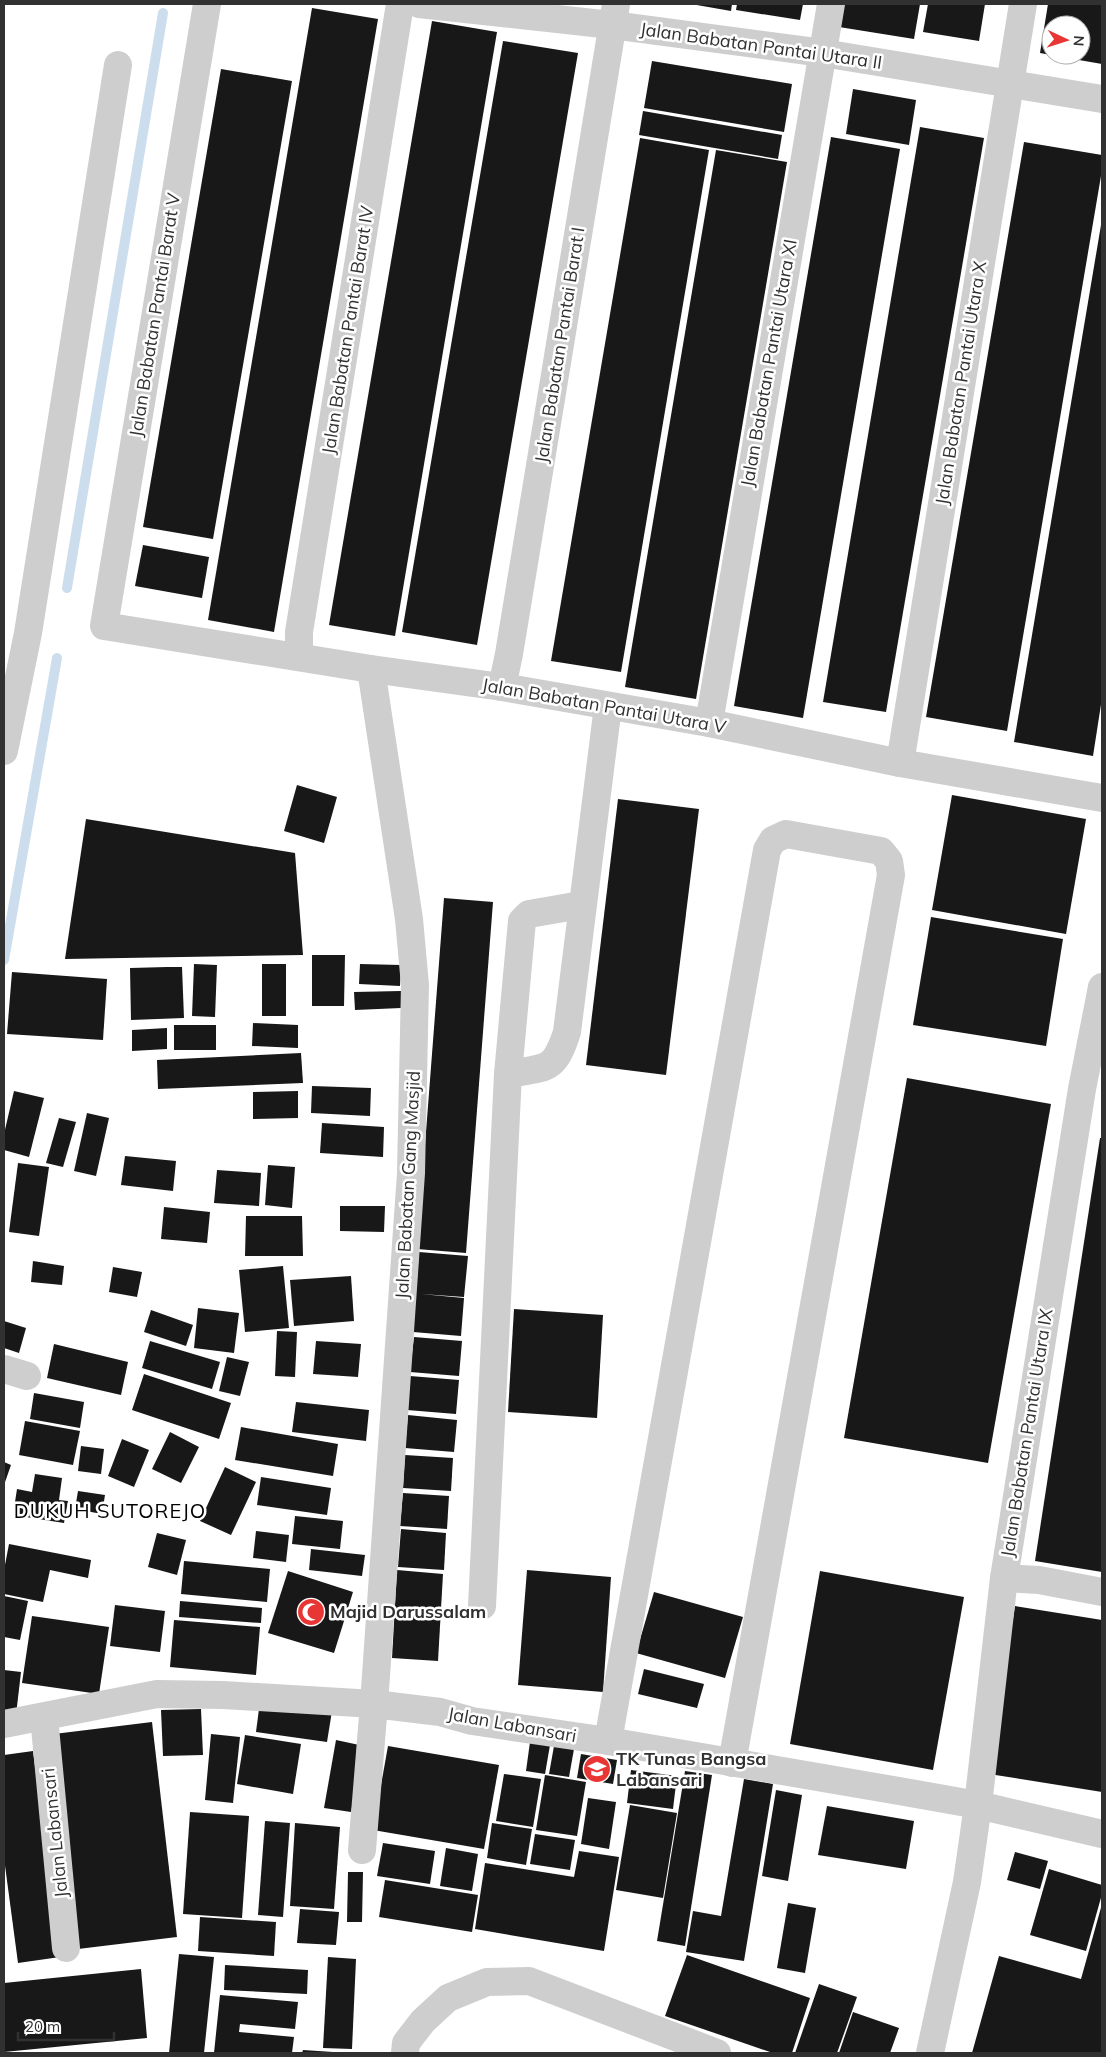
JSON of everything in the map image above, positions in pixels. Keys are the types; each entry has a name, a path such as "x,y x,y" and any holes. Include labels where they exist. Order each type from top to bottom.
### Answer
{"street":[{"name":"Jalan Babatan Pantai Barat V","path":"104,626 207,4"},
{"name":"Jalan Babatan Pantai Barat IV","path":"298,657 299,632 400,4"},
{"name":"Jalan Babatan Pantai Utara II","path":"419,4 614,14 823,53 1102,99"},
{"name":"Jalan Babatan Pantai Utara XI","path":"709,723 812,106 831,4"},
{"name":"Jalan Babatan Pantai Utara X","path":"900,763 1009,84 1024,4"},
{"name":"Jalan Babatan Pantai Barat I","path":"502,687 614,14"},
{"path":"4,751 28,633 118,65"},
{"name":"Jalan Babatan Pantai Utara V","path":"104,626 371,669 502,687 709,723 900,763 1102,798"},
{"name":"Jalan Babatan Gang Masjid","path":"362,1850 411,1172 415,985 409,919 371,669"},
{"path":"508,1074 554,1063 560,1053 567,1032 581,905 608,706"},
{"path":"608,1741 767,850 773,840 786,834 881,851 889,861 891,875 732,1763"},
{"path":"482,1606 508,1074 522,921 529,914 581,905"},
{"name":"Jalan Babatan Pantai Utara IX","path":"930,2053 967,1882 978,1805 1004,1578 1092,1091 1102,987"},
{"path":"1004,1578 1039,1580 1102,1592"},
{"name":"Jalan Labansari","path":"4,1724 157,1694 223,1695 374,1704 440,1712 472,1721 608,1741 978,1805 1102,1834"},
{"name":"Jalan Labansari","path":"44,1717 66,1948"},
{"path":"405,2053 406,2043 423,2021 448,1998 487,1982 529,1981 717,2053"}],"building":[{"path":"691,4 732,4 731,11"},
{"path":"737,4 803,4 800,20 736,10"},
{"path":"843,4 920,4 914,39 839,27"},
{"path":"928,4 985,4 979,41 923,32"},
{"path":"1048,4 1102,4 1102,64 1091,62 1091,15 1046,15"},
{"path":"312,8 378,19 274,632 208,620"},
{"path":"432,21 497,32 395,636 329,625"},
{"path":"503,41 578,53 477,645 402,632"},
{"path":"652,61 792,84 784,132 644,108"},
{"path":"221,69 292,81 213,539 143,527"},
{"path":"853,89 916,100 909,145 846,134"},
{"path":"643,111 782,135 778,159 639,135"},
{"path":"920,127 984,138 886,712 823,702"},
{"path":"831,137 900,149 803,718 734,706"},
{"path":"640,138 709,150 621,672 551,661"},
{"path":"1024,142 1102,155 1102,170 1007,731 926,717"},
{"path":"716,150 787,162 696,699 625,687"},
{"path":"1101,225 1102,698 1093,756 1014,742"},
{"path":"143,545 209,557 202,598 135,586"},
{"path":"297,785 337,797 324,843 284,831"},
{"path":"952,795 1086,819 1066,934 932,910"},
{"path":"618,799 699,809 666,1075 586,1065"},
{"path":"86,819 295,853 303,955 65,959"},
{"path":"444,898 493,902 466,1253 417,1249"},
{"path":"931,917 1063,939 1046,1046 913,1025"},
{"path":"312,955 345,955 344,1006 312,1006"},
{"path":"194,964 217,965 215,1017 192,1016"},
{"path":"262,964 286,964 286,1016 262,1016"},
{"path":"360,964 401,965 400,986 359,984"},
{"path":"182,967 184,1018 131,1020 130,968"},
{"path":"12,972 107,979 103,1040 7,1034"},
{"path":"401,991 401,1008 355,1010 354,992"},
{"path":"253,1023 298,1025 298,1048 252,1046"},
{"path":"174,1025 216,1025 216,1050 174,1050"},
{"path":"167,1028 167,1049 132,1051 132,1030"},
{"path":"301,1053 303,1083 158,1089 157,1060"},
{"path":"907,1078 1051,1104 988,1463 844,1438"},
{"path":"312,1086 371,1088 370,1116 311,1113"},
{"path":"14,1091 44,1098 29,1157 4,1150 4,1134"},
{"path":"298,1091 298,1118 253,1119 253,1092"},
{"path":"87,1113 109,1118 96,1176 74,1171"},
{"path":"59,1118 76,1122 63,1167 46,1163"},
{"path":"322,1123 384,1127 383,1157 320,1153"},
{"path":"1100,1138 1102,1138 1102,1572 1035,1561"},
{"path":"125,1156 176,1161 173,1191 121,1185"},
{"path":"18,1163 49,1167 39,1236 9,1232"},
{"path":"268,1165 295,1167 292,1208 265,1205"},
{"path":"217,1170 261,1173 259,1206 214,1203"},
{"path":"340,1206 385,1206 384,1232 340,1231"},
{"path":"164,1207 210,1212 207,1243 161,1239"},
{"path":"246,1216 302,1216 303,1256 245,1256"},
{"path":"419,1252 468,1256 464,1297 421,1294 464,1298 461,1336 413,1332"},
{"path":"33,1261 64,1266 62,1285 31,1282"},
{"path":"283,1266 289,1328 245,1332 239,1270"},
{"path":"113,1267 142,1272 137,1297 109,1292"},
{"path":"351,1276 354,1321 294,1326 290,1280"},
{"path":"198,1308 239,1313 234,1353 194,1348"},
{"path":"514,1309 603,1315 597,1418 508,1412"},
{"path":"151,1310 193,1325 186,1346 144,1332"},
{"path":"4,1321 26,1328 19,1353 4,1348"},
{"path":"277,1331 297,1332 295,1377 275,1376"},
{"path":"414,1337 462,1341 459,1376 410,1372"},
{"path":"150,1341 220,1362 212,1389 142,1368"},
{"path":"316,1341 361,1344 358,1377 313,1374"},
{"path":"54,1344 128,1362 121,1395 47,1378"},
{"path":"227,1357 249,1362 240,1396 219,1391"},
{"path":"144,1374 231,1403 219,1439 132,1410"},
{"path":"410,1376 459,1380 456,1414 407,1410"},
{"path":"34,1393 84,1402 80,1428 30,1419"},
{"path":"296,1402 369,1410 366,1441 292,1432"},
{"path":"408,1415 457,1420 454,1452 405,1448"},
{"path":"25,1421 80,1431 73,1465 19,1455"},
{"path":"241,1427 338,1444 333,1476 235,1460"},
{"path":"170,1432 199,1447 181,1483 152,1469"},
{"path":"122,1439 149,1450 134,1487 108,1476"},
{"path":"81,1446 104,1449 101,1474 78,1471"},
{"path":"405,1455 453,1458 451,1491 403,1488"},
{"path":"4,1462 11,1465 4,1485"},
{"path":"225,1467 256,1482 231,1535 200,1521"},
{"path":"35,1474 62,1478 59,1500 68,1501 64,1523 13,1515 17,1489 32,1492"},
{"path":"261,1477 331,1488 327,1515 257,1505"},
{"path":"78,1491 105,1495 102,1514 75,1509"},
{"path":"403,1493 449,1496 447,1529 400,1526"},
{"path":"295,1516 343,1521 340,1549 292,1544"},
{"path":"401,1529 446,1533 444,1570 398,1567"},
{"path":"256,1531 289,1535 286,1562 253,1558"},
{"path":"157,1533 186,1540 177,1575 148,1567"},
{"path":"9,1544 91,1560 88,1578 50,1570 43,1602 4,1594 4,1570"},
{"path":"311,1549 365,1555 362,1576 309,1570"},
{"path":"184,1561 270,1569 267,1602 181,1594"},
{"path":"397,1570 443,1574 438,1661 392,1658"},
{"path":"527,1570 611,1577 603,1692 518,1685"},
{"name":"Majid Darussalam","path":"288,1571 353,1592 334,1653 268,1633"},
{"path":"820,1571 964,1597 933,1770 790,1744"},
{"path":"654,1592 743,1617 725,1678 636,1653"},
{"path":"4,1596 28,1601 20,1640 4,1637"},
{"path":"180,1601 262,1608 261,1623 179,1617"},
{"path":"115,1605 165,1611 160,1652 110,1646"},
{"path":"1015,1606 1102,1620 1102,1792 989,1774"},
{"path":"32,1616 109,1627 99,1694 22,1683"},
{"path":"174,1620 260,1627 256,1675 170,1667"},
{"path":"644,1669 704,1684 697,1708 638,1694"},
{"path":"4,1670 21,1672 16,1715 4,1713"},
{"path":"260,1701 332,1711 327,1742 256,1732"},
{"path":"201,1709 203,1755 163,1756 161,1710"},
{"path":"152,1722 177,1937 78,1949 54,1734"},
{"path":"211,1734 240,1737 233,1803 205,1800"},
{"path":"245,1735 301,1744 293,1794 237,1784"},
{"path":"336,1740 364,1746 351,1812 324,1808"},
{"path":"530,1742 550,1745 545,1774 526,1771"},
{"path":"388,1746 499,1765 484,1849 373,1830"},
{"path":"554,1746 574,1749 569,1777 549,1774"},
{"path":"33,1751 60,1957 18,1963 4,1858 4,1755"},
{"name":"TK Tunas Bangsa Labansari","path":"581,1754 617,1760 613,1784 577,1778"},
{"path":"631,1770 677,1776 673,1809 627,1803"},
{"path":"685,1771 712,1775 685,1946 657,1941"},
{"path":"504,1774 541,1779 533,1827 496,1821"},
{"path":"545,1775 586,1782 577,1836 536,1830"},
{"path":"744,1779 773,1784 744,1961 686,1952 693,1911 721,1916"},
{"path":"776,1790 802,1795 788,1881 762,1876"},
{"path":"588,1798 616,1802 609,1849 581,1844"},
{"path":"630,1805 677,1813 663,1898 616,1890"},
{"path":"827,1806 914,1821 906,1869 818,1855"},
{"path":"190,1812 249,1816 242,1918 183,1914"},
{"path":"265,1821 290,1823 283,1917 258,1915"},
{"path":"295,1823 340,1827 334,1909 290,1906"},
{"path":"492,1823 532,1829 526,1865 487,1858"},
{"path":"535,1834 575,1840 570,1870 530,1864"},
{"path":"383,1843 435,1851 430,1884 377,1876"},
{"path":"446,1848 478,1854 472,1891 440,1886"},
{"path":"579,1851 619,1857 604,1951 475,1929 485,1863 574,1877"},
{"path":"1015,1852 1048,1861 1040,1889 1007,1880"},
{"path":"1049,1869 1102,1885 1102,1894 1086,1951 1030,1935"},
{"path":"348,1872 363,1872 362,1922 347,1922"},
{"path":"385,1880 478,1895 472,1932 379,1917"},
{"path":"788,1903 816,1908 805,1973 777,1968"},
{"path":"1102,1904 1102,2053 972,2053 999,1956 1081,1979"},
{"path":"300,1909 339,1912 336,1945 297,1943"},
{"path":"200,1917 276,1922 274,1956 198,1951"},
{"path":"179,1954 214,1957 204,2053 169,2053"},
{"path":"687,1955 810,1998 792,2053 773,2053 665,2016"},
{"path":"328,1957 356,1959 352,2049 323,2048"},
{"path":"225,1965 308,1970 307,1994 224,1990"},
{"path":"141,1969 147,2038 4,2052 4,1983"},
{"path":"819,1984 857,1997 837,2053 795,2053"},
{"path":"220,1995 298,2002 295,2029 240,2024 239,2032 294,2037 292,2053 214,2053"},
{"path":"853,2012 899,2028 890,2053 839,2053"},
{"path":"303,2050 333,2052 333,2053 302,2053"}],"waterway":[{"path":"67,588 163,13"},
{"path":"4,960 57,658"}],"place":[{"name":"Majid Darussalam","path":"311,1612"},
{"name":"TK Tunas Bangsa Labansari","path":"597,1769"}],"district":[{"name":"DUKUH SUTOREJO","path":"110,1511"}]}
